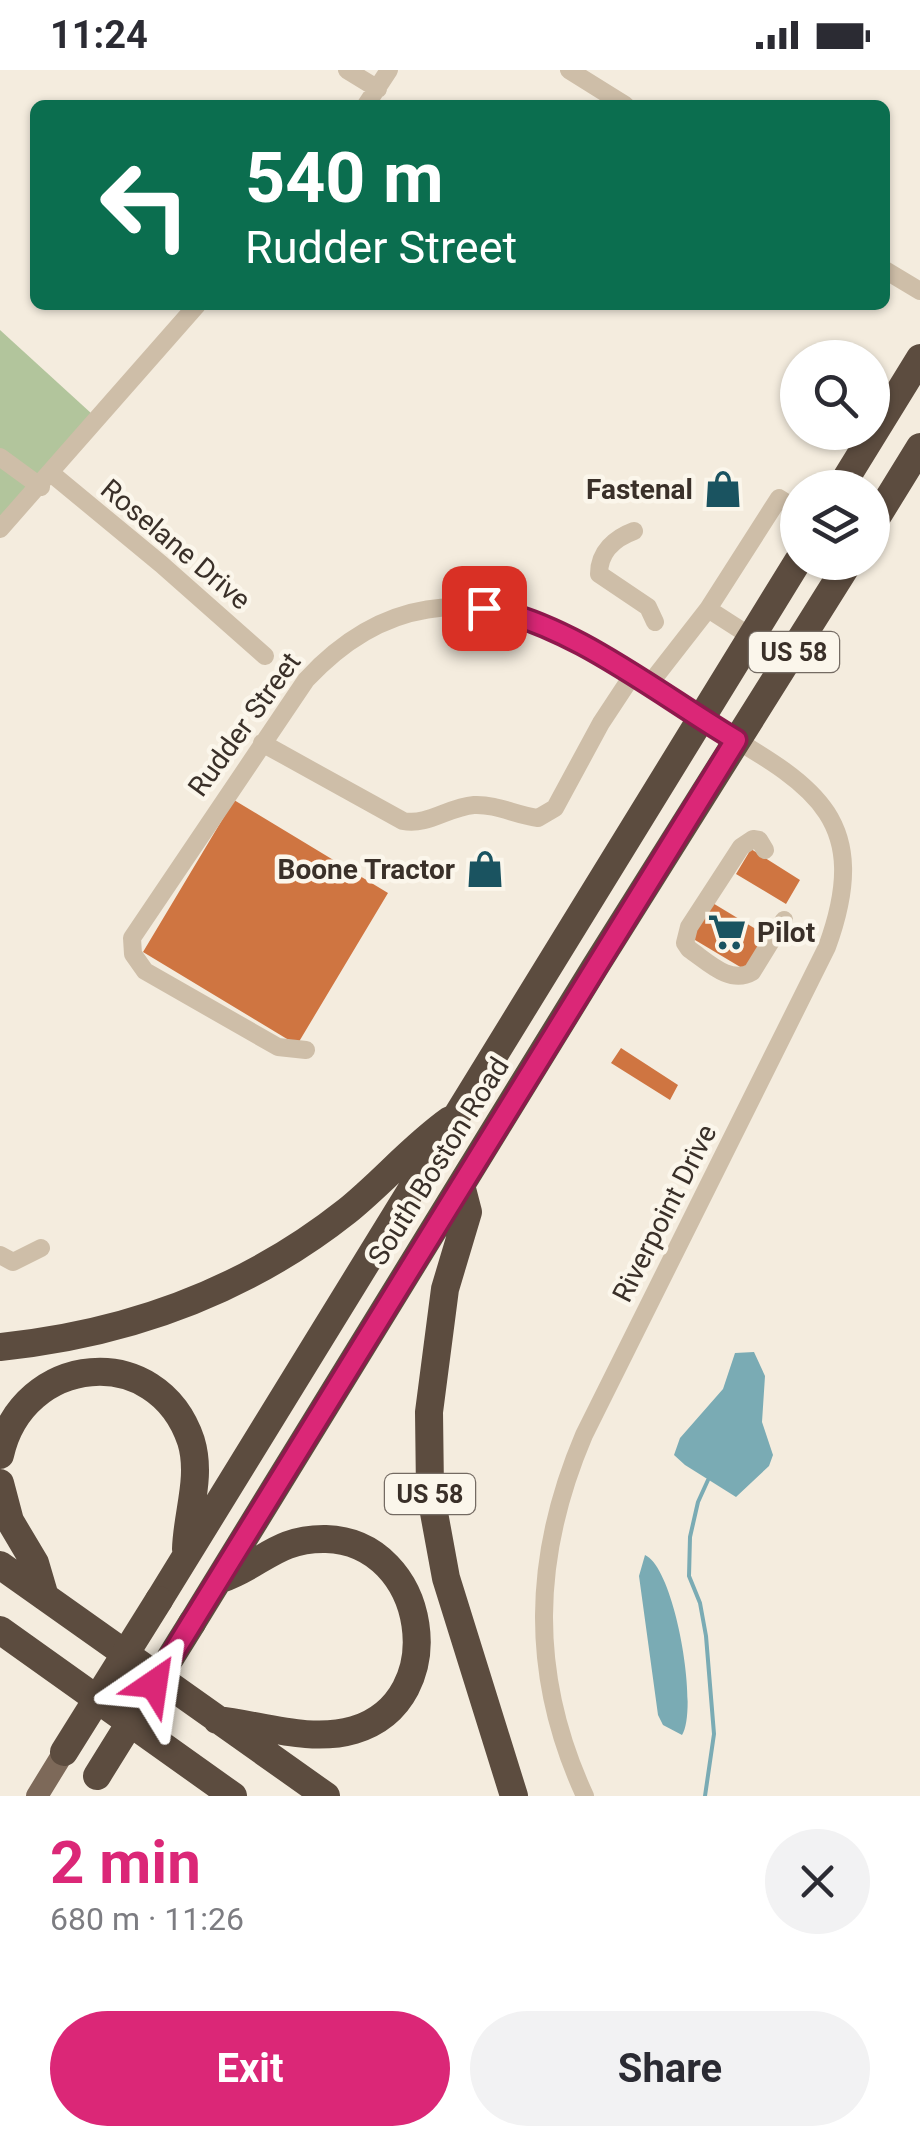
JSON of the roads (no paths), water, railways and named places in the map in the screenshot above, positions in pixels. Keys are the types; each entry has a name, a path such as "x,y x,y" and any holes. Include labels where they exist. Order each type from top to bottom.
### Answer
{"highway":[{"path":"851,470 920,358"},
{"path":"890,496 920,448"},
{"name":"South Boston Road","path":"64,1752 787,580"},
{"name":"South Boston Road","path":"91,1786 838,580"},
{"path":"0,1347 134,1322 198,1300 244,1278 324,1229 382,1180 419,1142 460,1113"},
{"name":"US 58","path":"461,1185 468,1212 445,1290 430,1395 430,1491 446,1578 514,1796"},
{"path":"0,1455 10,1422 21,1407 48,1385 80,1373 99,1372 150,1386 176,1411 195,1458 186,1555"},
{"path":"0,1483 10,1521 34,1563 45,1597"},
{"path":"217,1720 312,1735 334,1734 371,1723 404,1692 418,1633 410,1597 392,1569 378,1556 347,1542 312,1540 274,1548 242,1572 219,1580"},
{"path":"0,1565 326,1796"},
{"path":"0,1630 209,1786 233,1796"}],"main road":[{"name":"South Boston Road","path":"37,1796 64,1752"}],"street":[{"path":"347,70 378,88"},
{"path":"370,100 390,70"},
{"path":"569,70 616,100"},
{"path":"890,273 920,292"},
{"path":"0,530 193,310"},
{"name":"Roselane Drive","path":"0,457 46,480 161,564 265,656"},
{"path":"262,743 402,821 424,822 456,808 473,806 491,806 538,818 555,808 601,722 708,609 780,499"},
{"path":"634,531 612,543 599,574 648,606 654,622"},
{"name":"Rudder Street","path":"306,1050 278,1048 145,971 131,947 134,930 262,743 306,680 338,649 378,625 427,610 458,606 509,612 565,636 702,720"},
{"path":"708,609 752,638"},
{"name":"Riverpoint Drive","path":"585,1796 559,1729 545,1656 544,1581 556,1510 592,1417 827,947 844,892 842,852 831,820 818,800 781,767 702,720"},
{"path":"765,850 759,840 753,839 740,846 688,927 685,943 732,978 740,978 752,972 784,920"},
{"path":"0,1255 13,1262 41,1248"}],"water":[{"path":"754,1352 765,1376 762,1422 773,1455 769,1466 736,1497 674,1455 680,1438 723,1389 735,1353"},
{"path":"645,1555 656,1565 666,1585 681,1640 688,1697 682,1735 663,1725 658,1715 639,1576"}],"waterway":[{"path":"705,1796 714,1734 706,1636 700,1603 689,1576 690,1537 708,1480"}],"place":[{"name":"Fastenal","path":"723,489"},
{"name":"Boone Tractor","path":"485,869"},
{"name":"Pilot","path":"727,932"}]}
